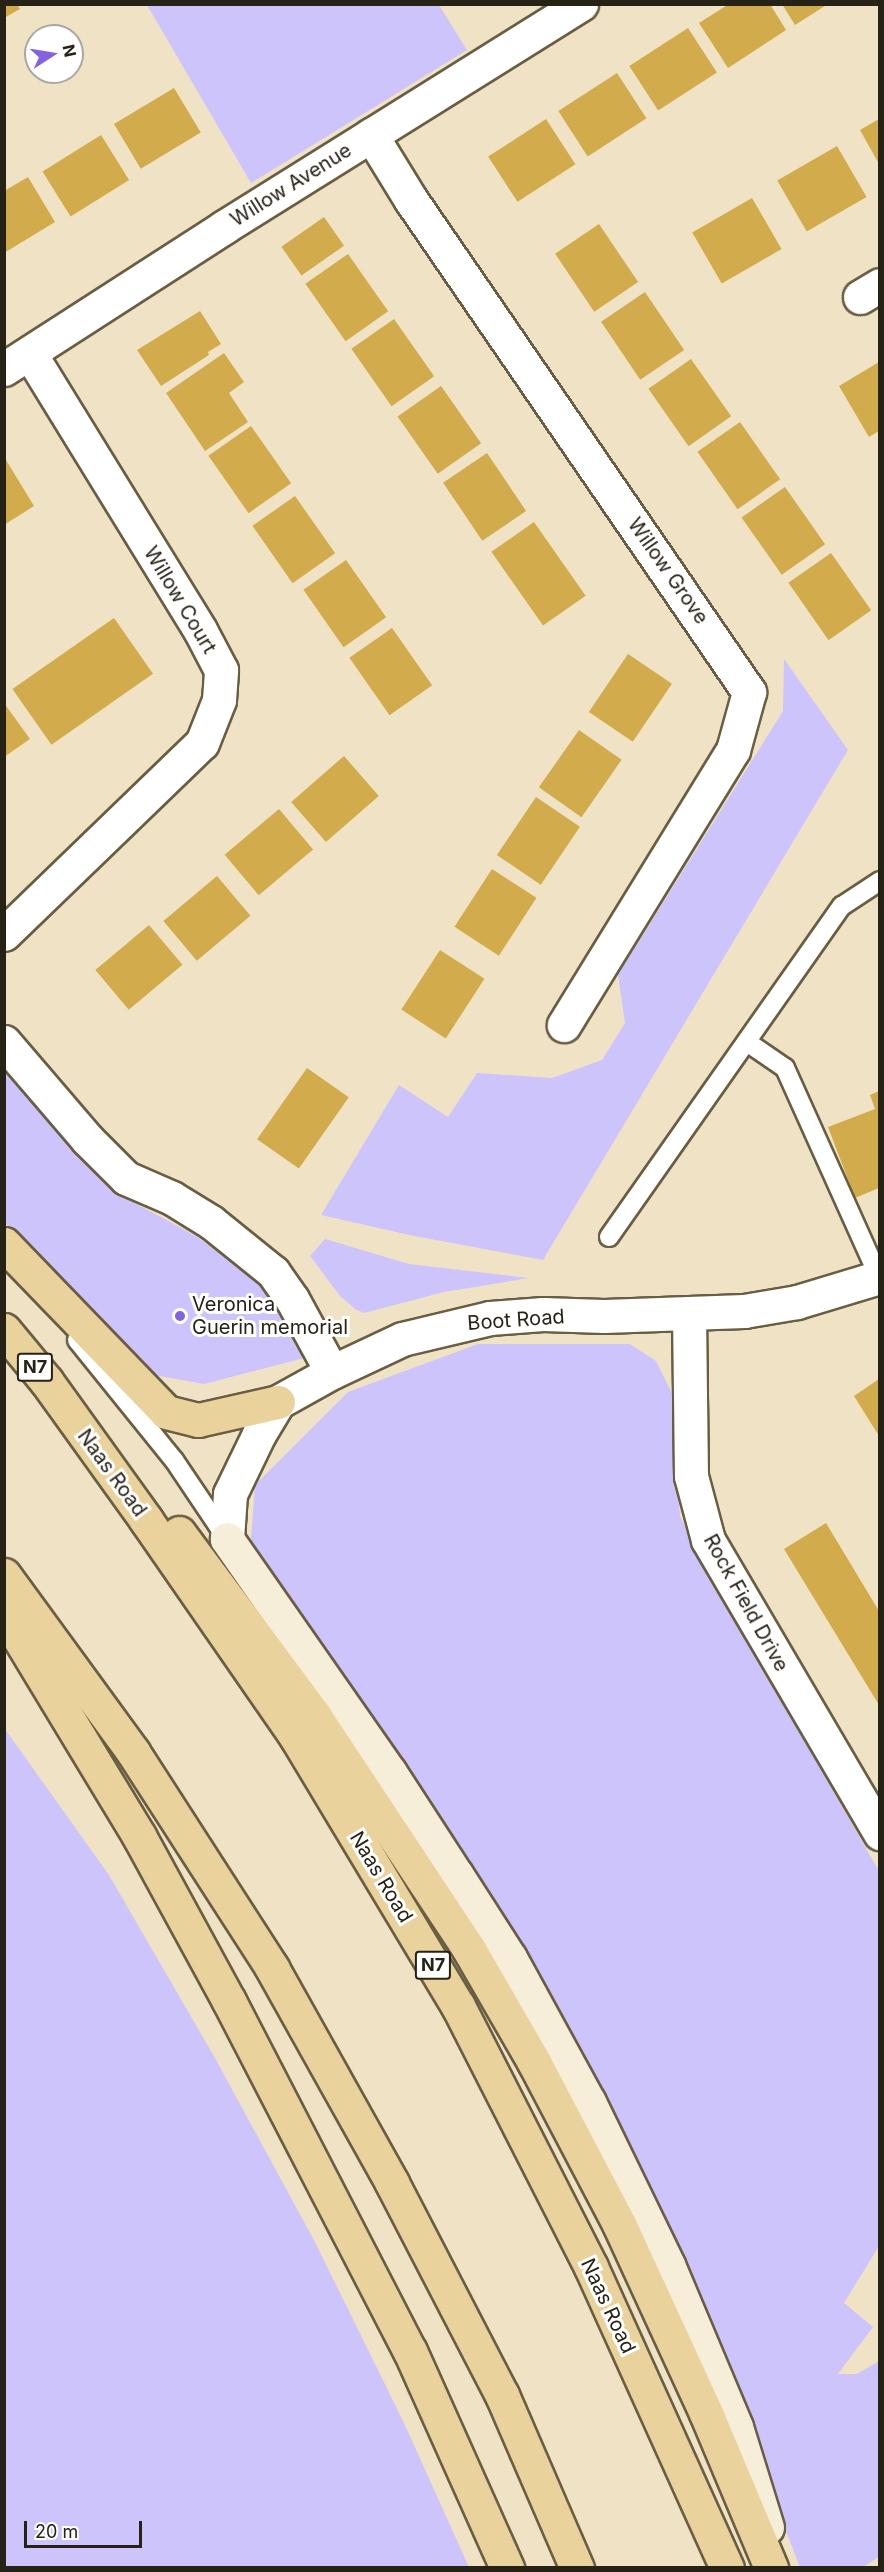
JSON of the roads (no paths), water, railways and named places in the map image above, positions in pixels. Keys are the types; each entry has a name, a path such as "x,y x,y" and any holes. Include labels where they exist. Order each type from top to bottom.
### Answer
{"highway":[{"path":"4,1244 166,1412 198,1419 278,1402"},
{"name":"Naas Road","path":"4,1330 63,1406 295,1735 458,2006 591,2267 727,2568"},
{"path":"63,1406 130,1475 199,1556 314,1715 470,1951 534,2062 620,2226 706,2413 771,2568"},
{"path":"4,1575 133,1752 272,1968 392,2183 502,2395 578,2568"},
{"path":"4,1613 139,1836 229,2001 410,2351 507,2568"}],"main road":[{"path":"227,1539 389,1771 456,1874 510,1958 589,2102 668,2265 736,2427 780,2568"}],"street":[{"name":"Willow Avenue","path":"17,362 371,135 581,4"},
{"name":"Willow Grove","path":"371,135 411,200 749,692 733,750 564,1025"},
{"name":"Willow Court","path":"4,934 202,743 219,700 221,670 200,630 17,362"},
{"path":"4,1042 87,1139 126,1178 172,1198 212,1222 273,1272 292,1299 332,1372"},
{"name":"Boot Road","path":"278,1402 332,1372 402,1339 490,1318 543,1314 604,1316 744,1311 797,1302 879,1277"},
{"name":"Rock Field Drive","path":"689,1313 691,1340 688,1413 691,1476 708,1540 879,1833"},
{"path":"227,1539 230,1494 259,1434 278,1402"}],"lane":[{"path":"609,1237 842,906 879,881"},
{"path":"747,1042 785,1068 879,1277"},
{"name":"N7","path":"4,1250 174,1460 227,1539"}],"place":[{"name":"Veronica Guerin memorial","path":"180,1316"}]}
